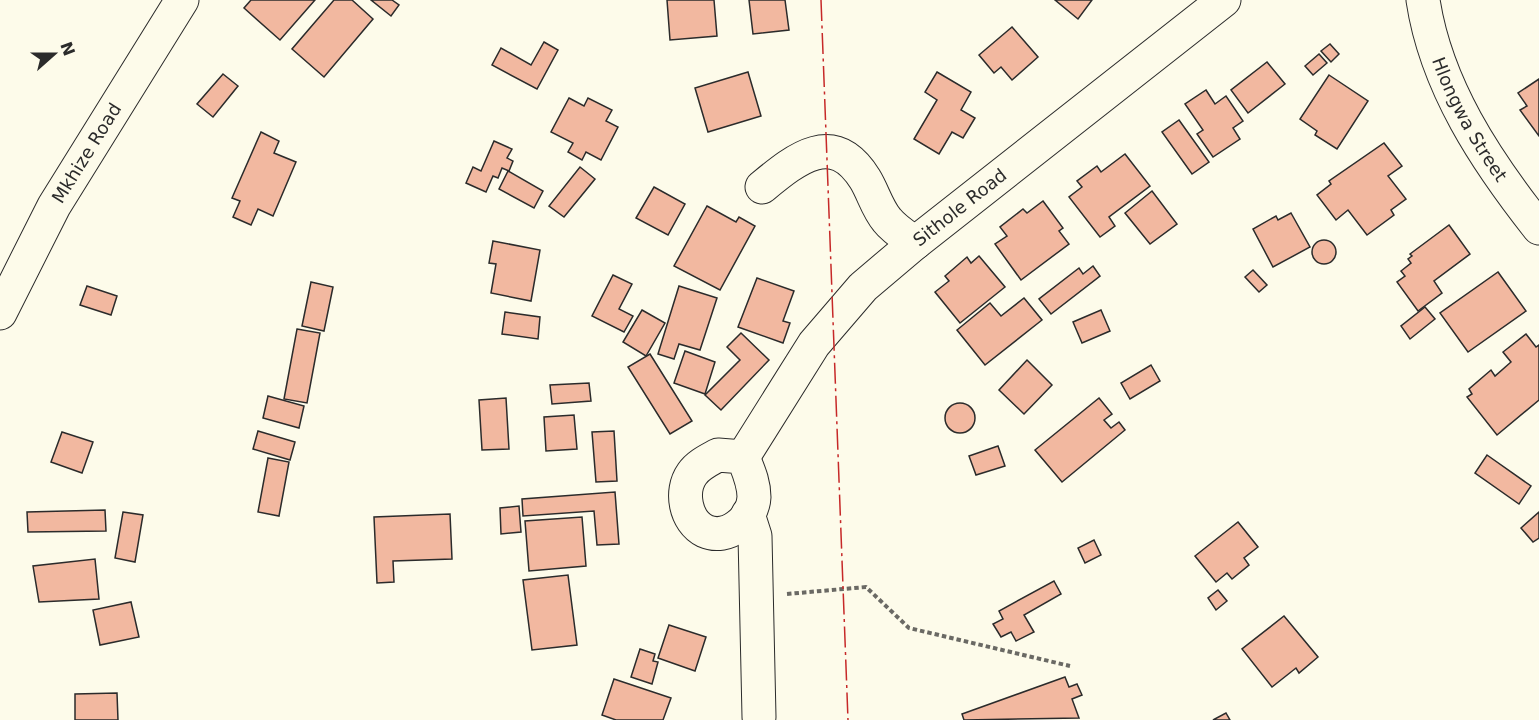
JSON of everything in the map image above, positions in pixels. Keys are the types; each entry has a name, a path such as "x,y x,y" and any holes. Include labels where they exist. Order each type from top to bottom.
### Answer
{"street":[{"name":"Mkhize Road","path":"0,313 54,207 182,0"},
{"name":"Sithole Road","path":"743,457 814,344 863,287 915,243 1224,0"},
{"name":"Hlongwa Street","path":"1423,0 1426,20 1445,81 1486,155 1539,228"},
{"path":"762,187 806,154 839,154 853,163 866,179 886,219 915,243"},
{"path":"718,455 743,457 752,479 754,500 748,514 740,525 729,532 716,534 697,525 686,504 688,481 704,463 718,455"},
{"path":"748,514 755,536 759,717"}],"path":[{"path":"756,597 866,587 909,628 1070,666"}],"building":[{"path":"251,0 315,0 280,40 244,8"},
{"path":"334,0 352,0 373,19 324,77 292,49"},
{"path":"371,0 392,0 399,5 391,16"},
{"path":"667,0 714,0 717,36 670,40"},
{"path":"749,0 785,0 789,30 753,34"},
{"path":"1055,0 1092,0 1078,19"},
{"path":"1012,27 1038,57 1012,80 1001,67 994,73 979,55"},
{"path":"544,42 558,50 537,89 492,65 501,48 531,65"},
{"path":"1330,44 1339,54 1331,62 1321,51"},
{"path":"1319,54 1327,63 1313,75 1305,66"},
{"path":"1267,62 1285,84 1248,113 1231,90"},
{"path":"748,72 761,116 708,132 695,88"},
{"path":"937,72 971,92 961,110 975,118 963,138 952,132 939,154 914,139 937,100 925,92"},
{"path":"223,74 238,86 213,117 197,104"},
{"path":"1329,75 1368,101 1337,149 1315,135 1317,131 1300,119"},
{"path":"1539,79 1539,136 1520,110 1527,106 1518,93"},
{"path":"1206,90 1215,104 1226,96 1243,121 1233,128 1240,139 1213,157 1197,134 1203,130 1185,104"},
{"path":"569,98 584,106 588,98 612,110 606,121 618,127 601,160 586,152 582,160 568,152 573,143 551,132"},
{"path":"1179,120 1209,162 1192,174 1162,132"},
{"path":"261,132 279,141 274,153 296,162 273,216 258,209 251,225 233,217 240,201 232,198"},
{"path":"494,141 512,149 507,158 513,161 509,171 502,168 498,178 493,176 486,192 466,183 473,167 481,171"},
{"path":"1384,143 1402,166 1388,176 1406,199 1391,210 1394,215 1367,235 1348,210 1336,220 1317,195 1331,184 1329,181"},
{"path":"1125,154 1150,186 1109,217 1115,226 1100,237 1069,197 1082,187 1077,181 1097,166 1101,172"},
{"path":"580,167 595,179 564,217 549,206"},
{"path":"508,171 543,191 534,208 499,189"},
{"path":"654,187 685,204 668,235 636,218"},
{"path":"1152,191 1177,224 1150,244 1125,213"},
{"path":"1043,201 1063,228 1059,231 1069,244 1021,280 995,244 1007,236 1000,227 1023,209 1027,213"},
{"path":"707,206 736,222 739,217 755,226 720,290 674,266"},
{"path":"1291,213 1310,247 1273,267 1253,229 1276,216 1278,220"},
{"path":"1449,225 1470,254 1434,281 1442,293 1418,311 1397,282 1405,276 1401,271 1411,263 1408,259 1412,256 1410,254"},
{"path":"1324,240 1333,243 1336,252 1333,261 1324,264 1315,261 1312,252 1315,243"},
{"path":"493,241 540,250 531,301 491,293 496,264 489,263"},
{"path":"979,256 1005,287 960,323 935,292 949,281 945,276 967,257 971,263"},
{"path":"1093,266 1100,276 1051,314 1039,299 1079,268 1083,274"},
{"path":"1253,270 1267,285 1259,292 1245,277"},
{"path":"1498,272 1526,311 1468,352 1440,313"},
{"path":"613,275 632,284 619,309 633,316 624,332 592,316"},
{"path":"757,278 794,291 783,321 790,323 783,343 738,327"},
{"path":"311,282 333,287 324,331 302,326"},
{"path":"87,286 117,296 111,315 80,305"},
{"path":"679,286 717,298 700,350 679,344 674,359 658,354"},
{"path":"1024,298 1042,320 985,365 957,330 990,303 1001,316"},
{"path":"1425,307 1435,319 1410,339 1401,326"},
{"path":"642,310 665,323 646,356 623,342"},
{"path":"1101,310 1110,331 1082,343 1073,322"},
{"path":"505,312 540,317 538,339 502,334"},
{"path":"297,329 320,333 307,403 284,399"},
{"path":"741,333 769,360 721,410 705,395 740,360 727,347"},
{"path":"1526,334 1536,347 1539,345 1539,400 1497,435 1467,397 1472,394 1469,389 1491,370 1495,376 1511,362 1503,352"},
{"path":"685,351 715,362 705,394 674,383"},
{"path":"650,354 692,421 670,434 628,367"},
{"path":"1027,360 1052,385 1024,414 999,390"},
{"path":"1151,365 1160,381 1130,399 1121,383"},
{"path":"589,383 591,401 552,404 550,385"},
{"path":"268,396 304,406 299,428 263,418"},
{"path":"506,398 509,449 482,450 479,400"},
{"path":"1099,398 1112,414 1104,420 1111,428 1119,422 1125,430 1062,482 1035,450"},
{"path":"960,403 966,404 974,412 974,424 966,432 960,433 954,432 946,424 945,418 946,412 954,404"},
{"path":"574,415 577,449 546,451 544,417"},
{"path":"258,431 295,442 290,460 253,449"},
{"path":"614,431 617,481 596,482 592,432"},
{"path":"62,432 93,442 82,473 51,462"},
{"path":"998,446 1005,466 976,475 969,456"},
{"path":"1487,455 1531,486 1519,504 1475,473"},
{"path":"268,458 289,462 279,516 258,512"},
{"path":"615,492 619,544 597,545 594,511 523,516 522,499"},
{"path":"519,506 521,532 501,534 500,508"},
{"path":"105,510 106,531 28,532 27,512"},
{"path":"123,512 143,515 135,562 115,558"},
{"path":"1539,512 1539,538 1533,542 1521,528"},
{"path":"450,514 452,559 393,561 394,582 377,583 374,517"},
{"path":"582,517 586,566 529,571 525,521"},
{"path":"1238,522 1258,547 1244,558 1249,565 1232,579 1227,573 1216,582 1195,556"},
{"path":"1094,540 1101,555 1085,563 1078,548"},
{"path":"95,559 99,599 39,602 33,566"},
{"path":"568,575 577,645 532,650 523,580"},
{"path":"1054,581 1061,594 1024,615 1034,632 1016,641 1011,632 1001,637 993,624 1003,619 999,611"},
{"path":"1218,590 1227,601 1216,610 1208,598"},
{"path":"131,602 139,637 100,645 93,610"},
{"path":"1284,616 1318,657 1299,673 1296,668 1272,687 1242,649"},
{"path":"669,625 706,637 695,671 658,658"},
{"path":"640,649 655,654 653,661 658,662 652,684 631,677"},
{"path":"1065,677 1069,687 1077,684 1082,695 1072,699 1079,718 964,720 962,714"},
{"path":"614,679 671,698 663,720 616,720 602,715"},
{"path":"117,693 118,720 75,720 75,694"},
{"path":"1226,713 1230,720 1213,720"}],"power":[{"path":"821,0 848,720"}]}
